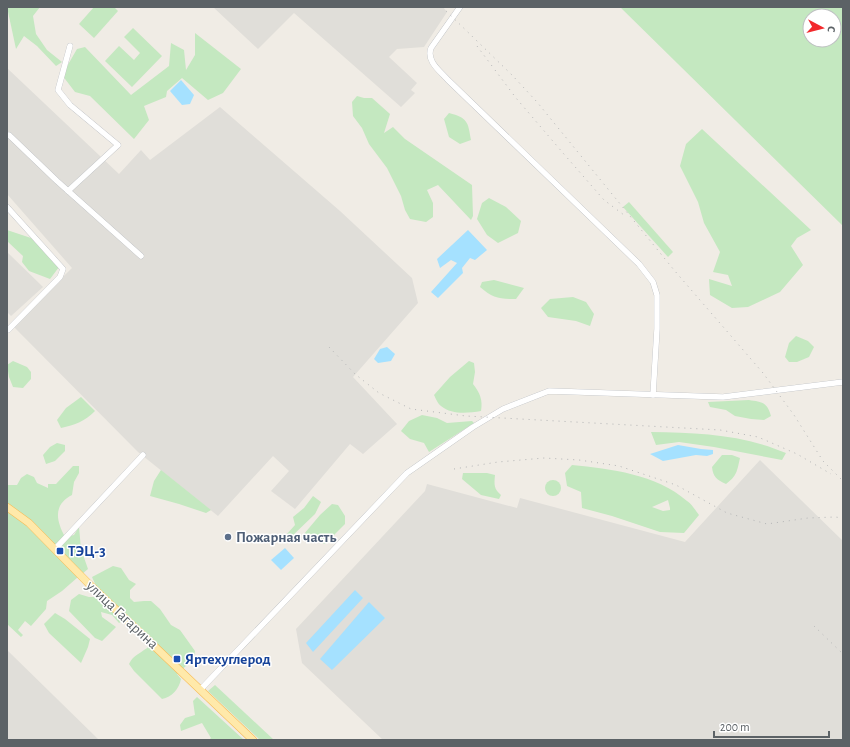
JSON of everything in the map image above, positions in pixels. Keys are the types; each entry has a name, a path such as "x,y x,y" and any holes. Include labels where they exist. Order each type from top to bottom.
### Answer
{"main road":[{"name":"улица Гагарина","path":"7,507 30,523 89,584 253,740"}],"street":[{"path":"460,7 431,48 430,52 433,63 448,80 639,264 653,282 657,295 658,314 653,395"},
{"path":"68,191 118,145 70,105 58,90 70,46"},
{"path":"7,134 141,256"},
{"path":"7,207 63,269 60,277 7,330"},
{"path":"201,689 407,473 473,427 503,409 549,391 653,395 736,396 843,382"},
{"path":"55,549 143,455"}],"shaded area":[{"path":"213,7 443,7 447,12 424,47 397,49 389,57 417,83 411,90 415,93 401,107 294,13 258,49"},
{"path":"7,68 119,174 141,150 150,160 220,107 340,211 412,278 418,303 353,377 397,424 363,454 350,444 295,509 271,491 289,471 273,456 218,516 138,452 13,326 72,268 7,194"},
{"path":"7,252 43,287 11,316 7,312"},
{"path":"760,460 843,541 843,740 383,740 302,663 296,629 425,491 427,484 517,508 520,498 685,542"},
{"path":"7,650 99,740 7,740"}],"green space":[{"path":"7,7 40,7 33,16 36,34 47,50 62,62 56,66 37,46 24,36 16,49"},
{"path":"94,7 114,7 118,11 94,38 79,24"},
{"path":"620,7 843,7 843,226"},
{"path":"133,28 162,56 132,87 105,61 119,46 134,60 140,53 124,37"},
{"path":"195,33 241,69 223,93 208,100 182,78 167,91 166,97 144,106 149,120 134,139 90,96 75,92 62,75 77,49 85,47 131,95 169,66 171,43 184,50 186,70 195,55"},
{"path":"357,96 372,98 390,114 384,133 393,127 405,139 472,185 473,216 471,220 438,185 427,190 433,203 433,217 426,222 410,219 405,210 401,196 387,168 369,144 362,128 353,116 352,102"},
{"path":"449,113 464,119 468,125 471,140 460,144 449,137 444,119"},
{"path":"702,129 811,230 797,238 791,246 803,265 780,292 748,307 732,308 710,295 709,279 732,286 728,275 713,272 720,252 704,223 698,202 680,166 686,144"},
{"path":"489,198 506,207 521,221 518,233 498,243 487,235 477,219 482,203"},
{"path":"629,202 673,252 668,257 623,207"},
{"path":"7,230 31,238 59,267 50,279 29,271 22,262 23,256 7,241"},
{"path":"494,280 524,288 516,299 496,297 480,287 482,282"},
{"path":"573,297 586,302 594,314 590,326 576,321 548,317 541,308 550,299"},
{"path":"796,336 808,341 814,347 809,357 797,362 789,362 785,357 789,343"},
{"path":"13,361 27,367 31,372 31,379 23,388 13,387 9,377 7,365"},
{"path":"469,361 474,363 475,372 473,384 482,403 481,411 460,413 445,409 439,404 434,395 450,377"},
{"path":"81,397 95,411 80,422 61,428 57,420 66,408"},
{"path":"757,401 766,405 771,416 764,420 735,416 726,410 710,407 708,402"},
{"path":"422,415 437,418 447,423 472,421 474,423 429,452 424,443 410,439 401,431 409,421"},
{"path":"651,432 703,434 736,438 786,453 782,460 679,442 656,445"},
{"path":"57,443 65,445 65,451 55,461 46,464 43,455 50,447"},
{"path":"722,455 732,455 740,458 736,473 726,484 716,478 712,467"},
{"path":"572,465 632,474 675,492 690,504 699,515 684,533 660,532 582,508 581,492 567,486 565,473","holes":["668,500 670,510 663,511 652,507"]},
{"path":"73,466 79,466 79,473 74,482 72,495 62,503 59,508 58,519 65,537 74,535 79,527 81,549 88,569 82,574 7,505 7,485 17,485 21,478 27,474 34,477 37,483 48,488 48,484 56,484"},
{"path":"161,470 211,510 206,513 150,496 154,481"},
{"path":"463,473 487,473 495,475 495,486 501,495 499,499 481,495 462,479"},
{"path":"553,480 559,482 561,488 559,494 553,496 547,494 545,488 547,482"},
{"path":"313,496 321,502 315,514 290,538 287,534 295,525 293,517 304,508"},
{"path":"332,504 338,505 345,516 345,524 325,544 306,536 304,534 320,515"},
{"path":"7,511 25,523 78,577 62,591 47,601 46,609 31,626 25,621 18,630 23,635 21,637 7,624"},
{"path":"113,566 121,568 129,580 136,584 130,590 130,598 134,602 151,601 160,609 171,625 180,630 195,651 189,664 177,674 181,679 177,689 166,698 162,699 129,664 134,657 147,648 154,640 129,617 119,623 112,615 101,612 102,617 116,627 102,641 95,638 69,611 71,600 79,594 95,597 96,586 92,577"},
{"path":"55,613 90,639 81,663 49,633 44,624"},
{"path":"215,685 274,740 260,740 208,691"},
{"path":"197,697 244,740 209,740 211,738 202,723 181,731 180,725 185,718 195,715 193,701"}],"water":[{"path":"181,80 194,95 190,104 182,105 170,91"},
{"path":"468,230 487,250 475,260 470,258 462,268 463,273 438,298 431,292 457,263 451,260 440,268 437,259"},
{"path":"387,347 395,354 391,361 378,363 374,359 380,349"},
{"path":"678,445 713,450 713,454 707,456 696,455 663,461 650,454"},
{"path":"285,548 294,558 281,570 271,560"},
{"path":"355,590 363,598 313,652 306,643"},
{"path":"369,602 385,618 332,670 320,659"}],"railway":[{"path":"442,7 512,75 537,102 674,270 763,373 794,415 823,461 843,481"},
{"path":"477,46 516,98 563,153 604,200 624,215"},
{"path":"329,347 355,374 379,393 411,409 466,416 720,430 758,437 797,454 831,474"},
{"path":"454,469 498,462 544,458 579,460 619,466 676,485 727,513 767,524 808,518 843,518"},
{"path":"814,626 843,654"}],"place":[{"name":"Пожарная часть","path":"228,537"},
{"name":"ТЭЦ-3","path":"60,551"},
{"name":"Яртехуглерод","path":"177,659"}]}
